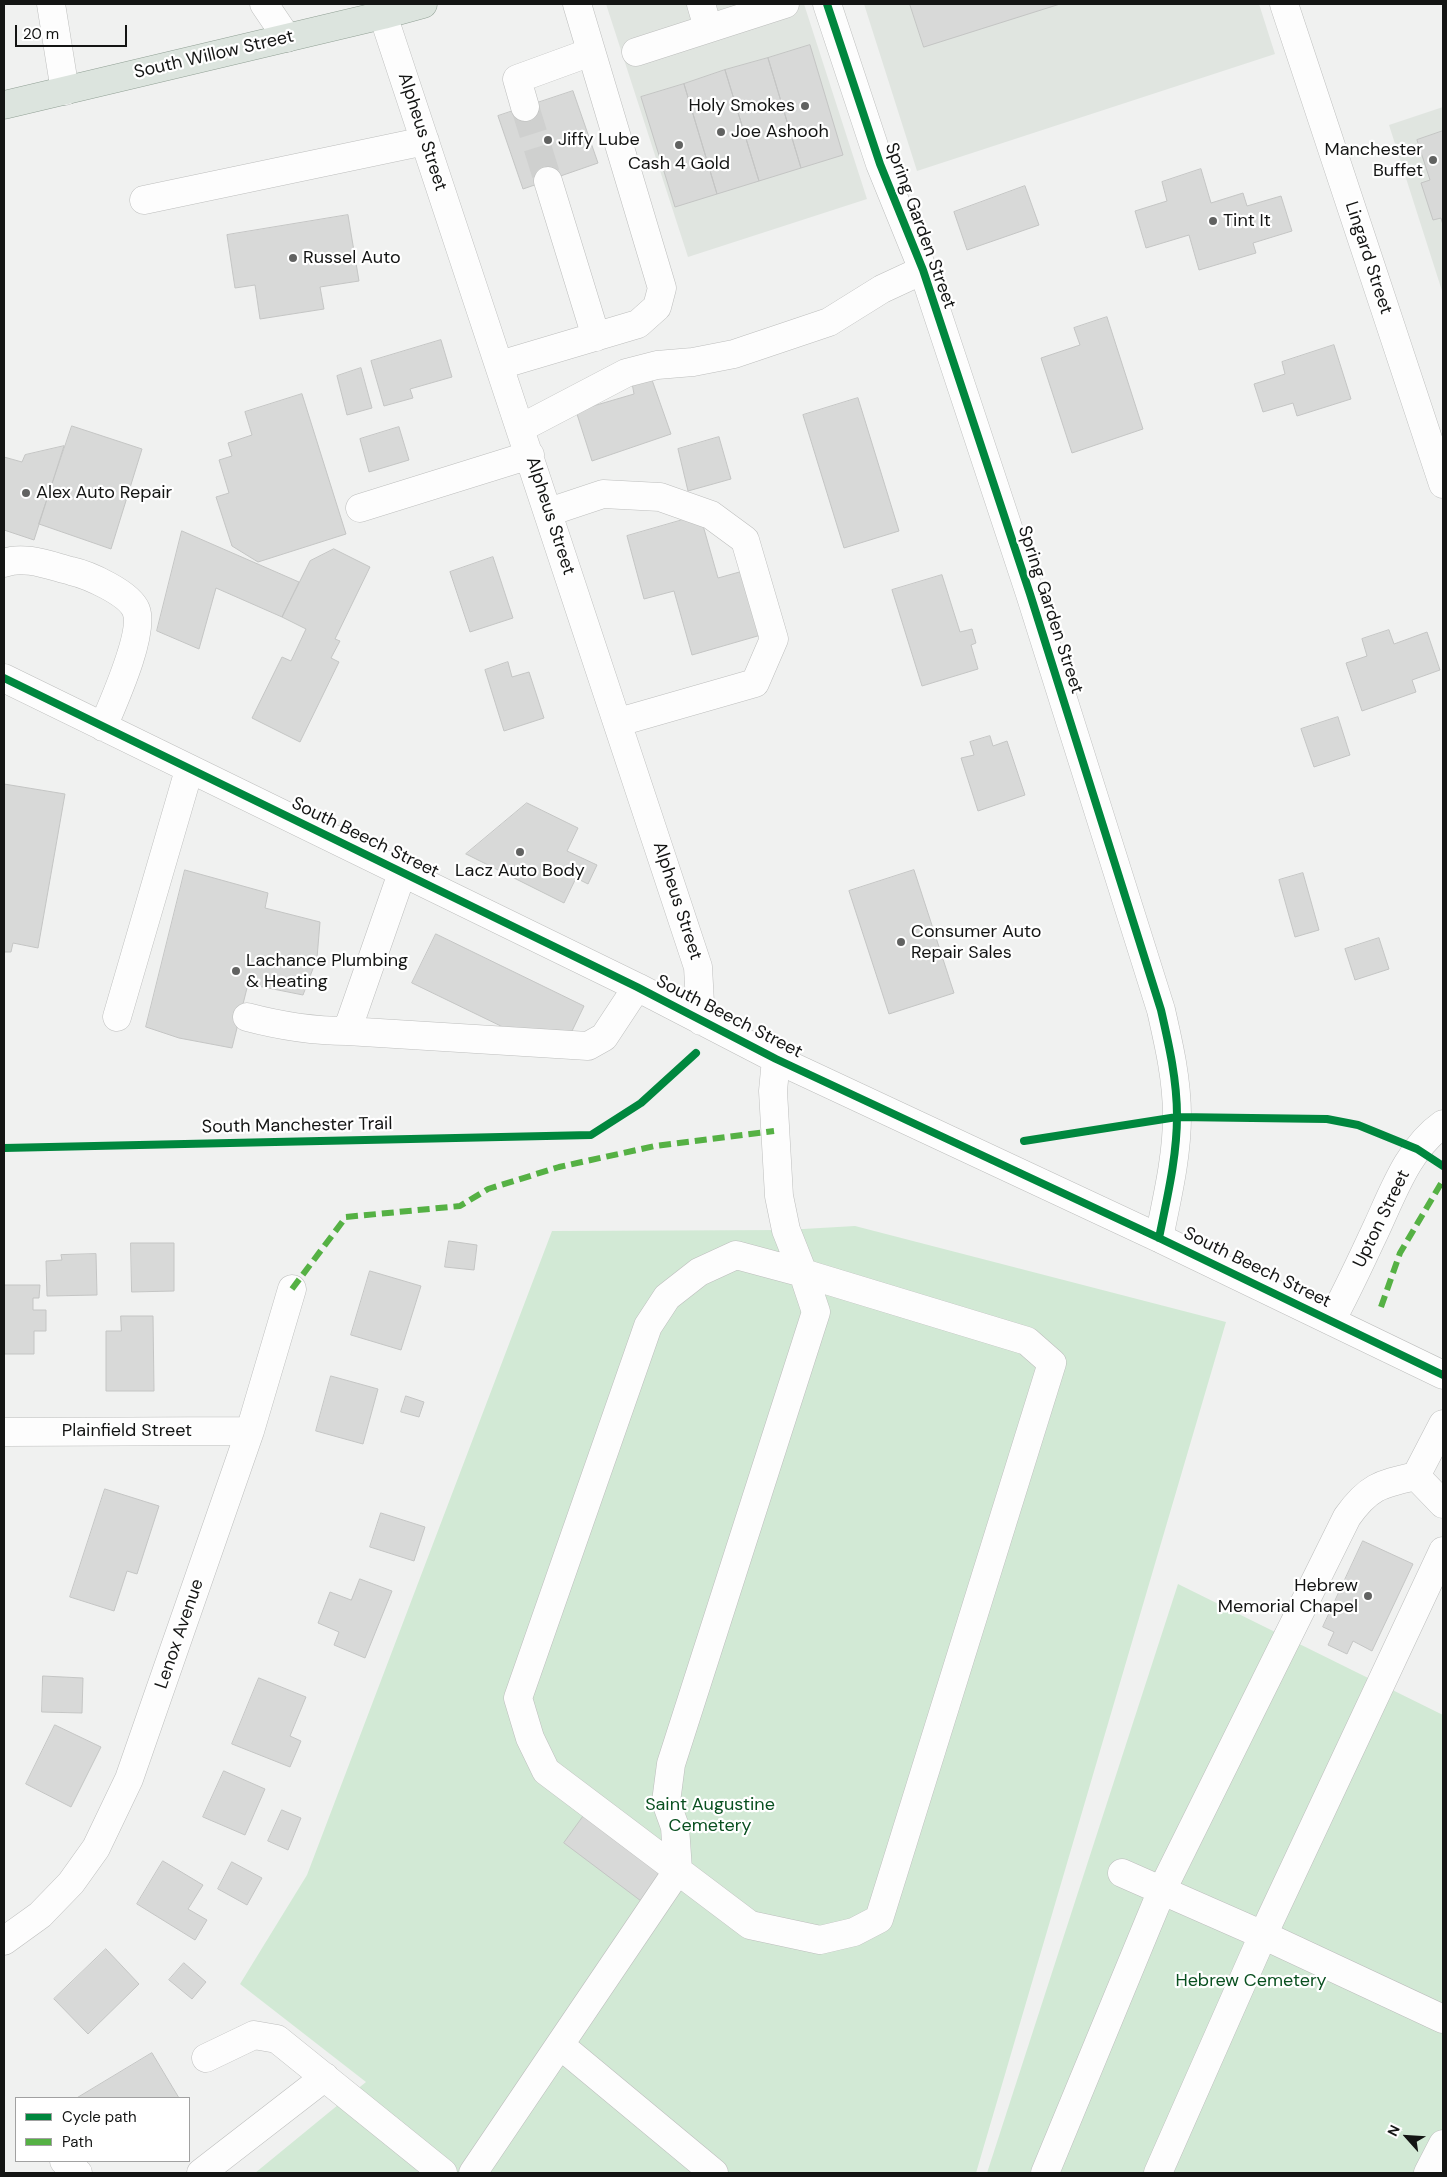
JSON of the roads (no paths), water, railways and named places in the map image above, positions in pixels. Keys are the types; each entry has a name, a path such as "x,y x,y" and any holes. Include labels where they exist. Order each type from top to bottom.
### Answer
{"main road":[{"name":"South Willow Street","path":"4,105 423,4"}],"street":[{"path":"51,4 65,90"},
{"path":"264,4 287,38"},
{"path":"500,365 638,324 657,307 662,288 577,4"},
{"path":"636,52 704,16 785,4"},
{"name":"Spring Garden Street","path":"827,4 880,164 923,270 1027,584 1161,1010 1173,1064 1177,1117 1174,1165 1159,1238"},
{"name":"Lingard Street","path":"1284,4 1443,484"},
{"name":"Alpheus Street","path":"383,15 619,722 698,967 701,1021"},
{"path":"525,107 516,79 591,52"},
{"path":"144,200 425,141"},
{"path":"548,181 596,337"},
{"path":"521,428 626,373 657,365 693,362 734,354 829,322 882,289 923,270"},
{"path":"360,508 530,455"},
{"path":"549,512 603,494 660,497 711,515 745,540 774,639 755,683 619,722"},
{"path":"4,563 12,560 30,561 80,573 125,595 136,610 136,643 104,727"},
{"name":"South Beech Street","path":"4,678 189,770 637,987 776,1059 1159,1238 1443,1376"},
{"path":"117,1017 189,770"},
{"path":"347,1031 402,873"},
{"path":"247,1017 280,1026 315,1031 347,1031 588,1046 604,1037 637,987"},
{"path":"473,2173 678,1870 675,1827 666,1802 672,1764 816,1312 786,1230 779,1196 773,1091 776,1059"},
{"name":"Upton Street","path":"1331,1321 1399,1179 1417,1149 1443,1124"},
{"path":"736,1255 803,1273 1027,1341 1052,1363 879,1919 854,1932 820,1940 750,1925 546,1771 530,1738 518,1698 648,1326 667,1297 699,1272 736,1255"},
{"name":"Lenox Avenue","path":"4,1941 40,1914 71,1883 96,1848 125,1788 250,1431 292,1289"},
{"path":"1416,1476 1443,1424"},
{"name":"Plainfield Street","path":"4,1432 250,1431"},
{"path":"1416,1476 1443,1504"},
{"path":"1045,2173 1162,1890 1347,1517 1360,1498 1380,1484 1416,1476"},
{"path":"1158,2173 1263,1935 1443,1551"},
{"path":"1122,1873 1263,1935 1443,2019"},
{"path":"206,2058 254,2035 276,2039 443,2173"},
{"path":"560,2045 714,2173"},
{"path":"201,2173 325,2077"},
{"path":"1428,2173 1443,2144"},
{"path":"65,2162 78,2173"}],"tunnel":[{"path":"525,107 548,181"}],"place":[{"name":"Holy Smokes","path":"805,106"},
{"name":"Joe Ashooh","path":"721,132"},
{"name":"Jiffy Lube","path":"548,140"},
{"name":"Cash 4 Gold","path":"679,145"},
{"name":"Manchester Buffet","path":"1433,160"},
{"name":"Tint It","path":"1213,221"},
{"name":"Russel Auto","path":"293,258"},
{"name":"Alex Auto Repair","path":"26,493"},
{"name":"Lacz Auto Body","path":"520,852"},
{"name":"Consumer Auto Repair Sales","path":"901,942"},
{"name":"Lachance Plumbing & Heating","path":"236,971"},
{"name":"Hebrew Memorial Chapel","path":"1368,1596"}],"park label":[{"name":"Saint Augustine Cemetery","path":"710,1815"},
{"name":"Hebrew Cemetery","path":"1251,1981"}]}
